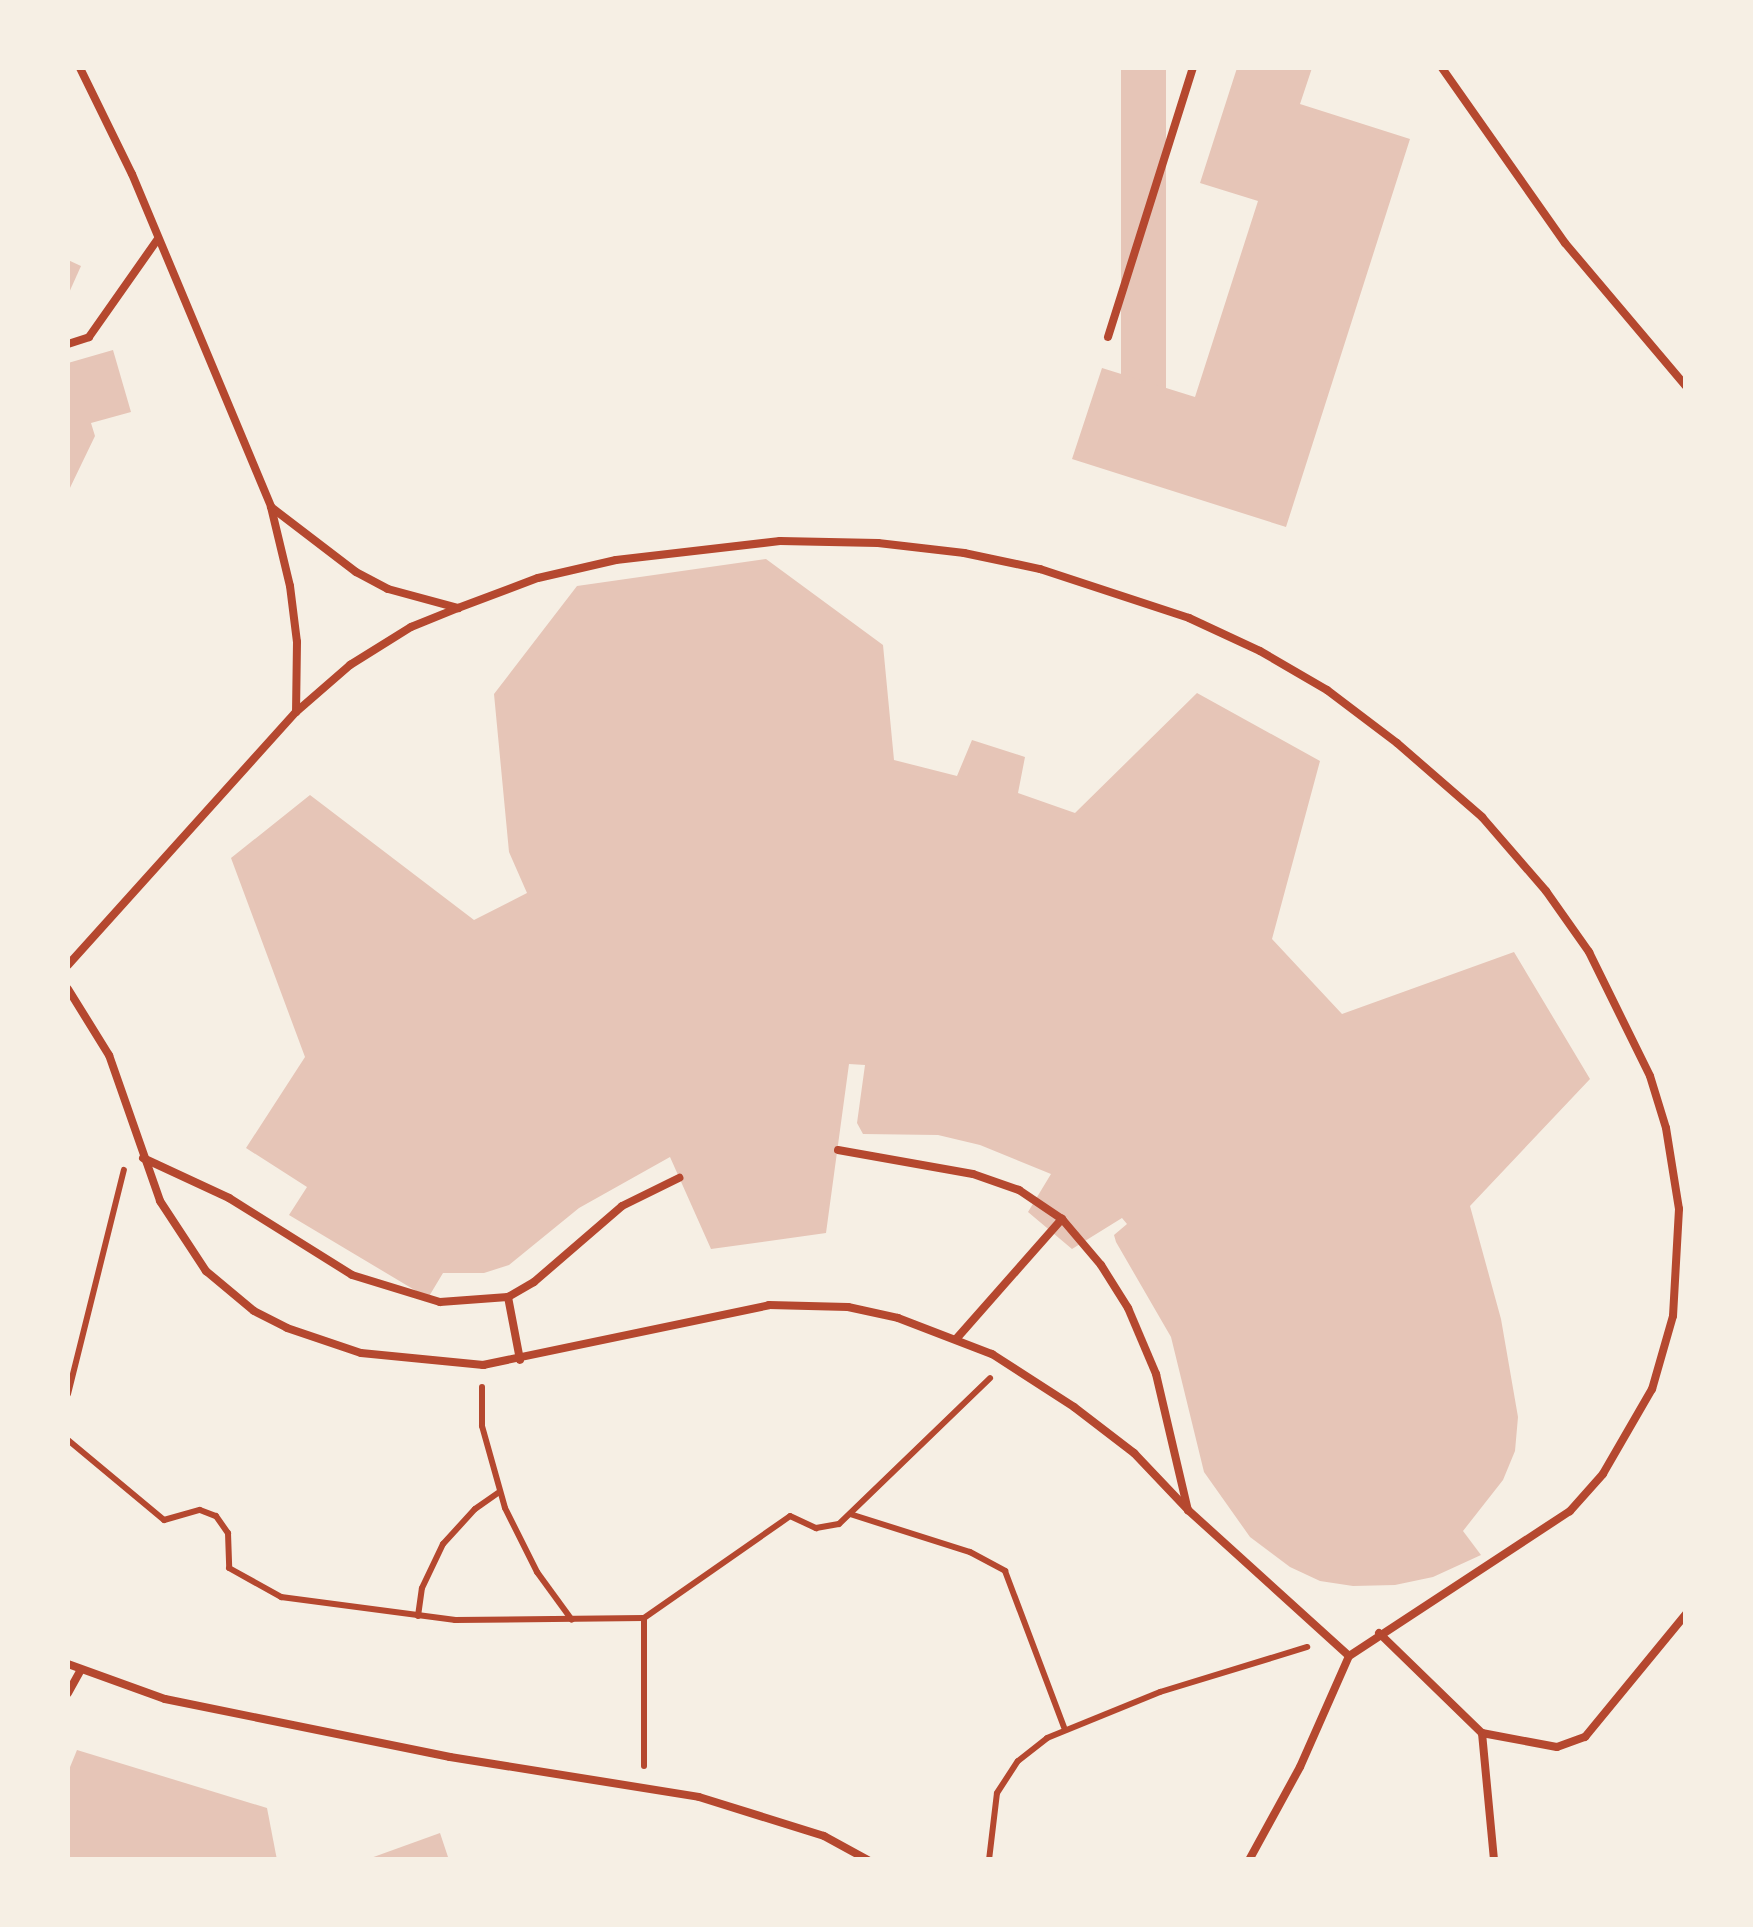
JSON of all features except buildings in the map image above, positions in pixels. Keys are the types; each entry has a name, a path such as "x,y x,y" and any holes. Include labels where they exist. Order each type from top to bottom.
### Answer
{"lane":[{"path":"80,68 132,174 271,507 290,586 297,642 296,712"},
{"path":"1108,337 1193,68"},
{"path":"1442,68 1565,242 1686,386"},
{"path":"68,344 89,337 158,240"},
{"path":"271,507 356,572 388,589 458,608"},
{"path":"68,965 296,712 377,647 458,608 538,578 616,560 780,541 878,543 964,553 1040,569 1189,618 1260,651 1369,722 1482,817 1546,891 1589,952 1650,1076 1666,1128 1679,1209 1673,1316 1644,1405 1603,1474 1570,1511 1520,1548 1379,1633 1349,1656 1300,1768 1249,1860"},
{"path":"68,990 110,1055 142,1157 160,1202 182,1240 206,1271 254,1311 287,1328 362,1352 483,1366 769,1304 848,1307 956,1338 1030,1374 1134,1454 1188,1510 1349,1656"},
{"path":"838,1150 974,1174 1019,1190 1062,1219 1101,1265 1135,1324 1156,1374 1188,1510"},
{"path":"142,1157 229,1198 312,1254 391,1290 440,1302 508,1296 534,1282 622,1206 679,1178"},
{"path":"956,1338 1062,1219"},
{"path":"508,1296 520,1360"},
{"path":"1673,1316 1686,1323"},
{"path":"1379,1633 1482,1733 1542,1747 1576,1743 1686,1614"},
{"path":"68,1664 183,1703 450,1756 644,1787 762,1814 824,1836 868,1860"},
{"path":"68,1693 81,1670"},
{"path":"1482,1733 1484,1796 1494,1860"}],"path":[{"path":"68,1394 134,1130"},
{"path":"68,1440 164,1520 188,1511 216,1516 228,1533 229,1568 262,1590 307,1603 418,1616 644,1618 790,1516 824,1528 839,1524 1007,1362"},
{"path":"483,1366 482,1426 499,1492 537,1572 572,1620"},
{"path":"418,1616 422,1588 443,1544 475,1510 499,1492"},
{"path":"850,1514 970,1552 1004,1571 1064,1728"},
{"path":"644,1618 644,1787"},
{"path":"989,1860 993,1810 1004,1780 1018,1761 1064,1728 1226,1670 1332,1640"}]}
